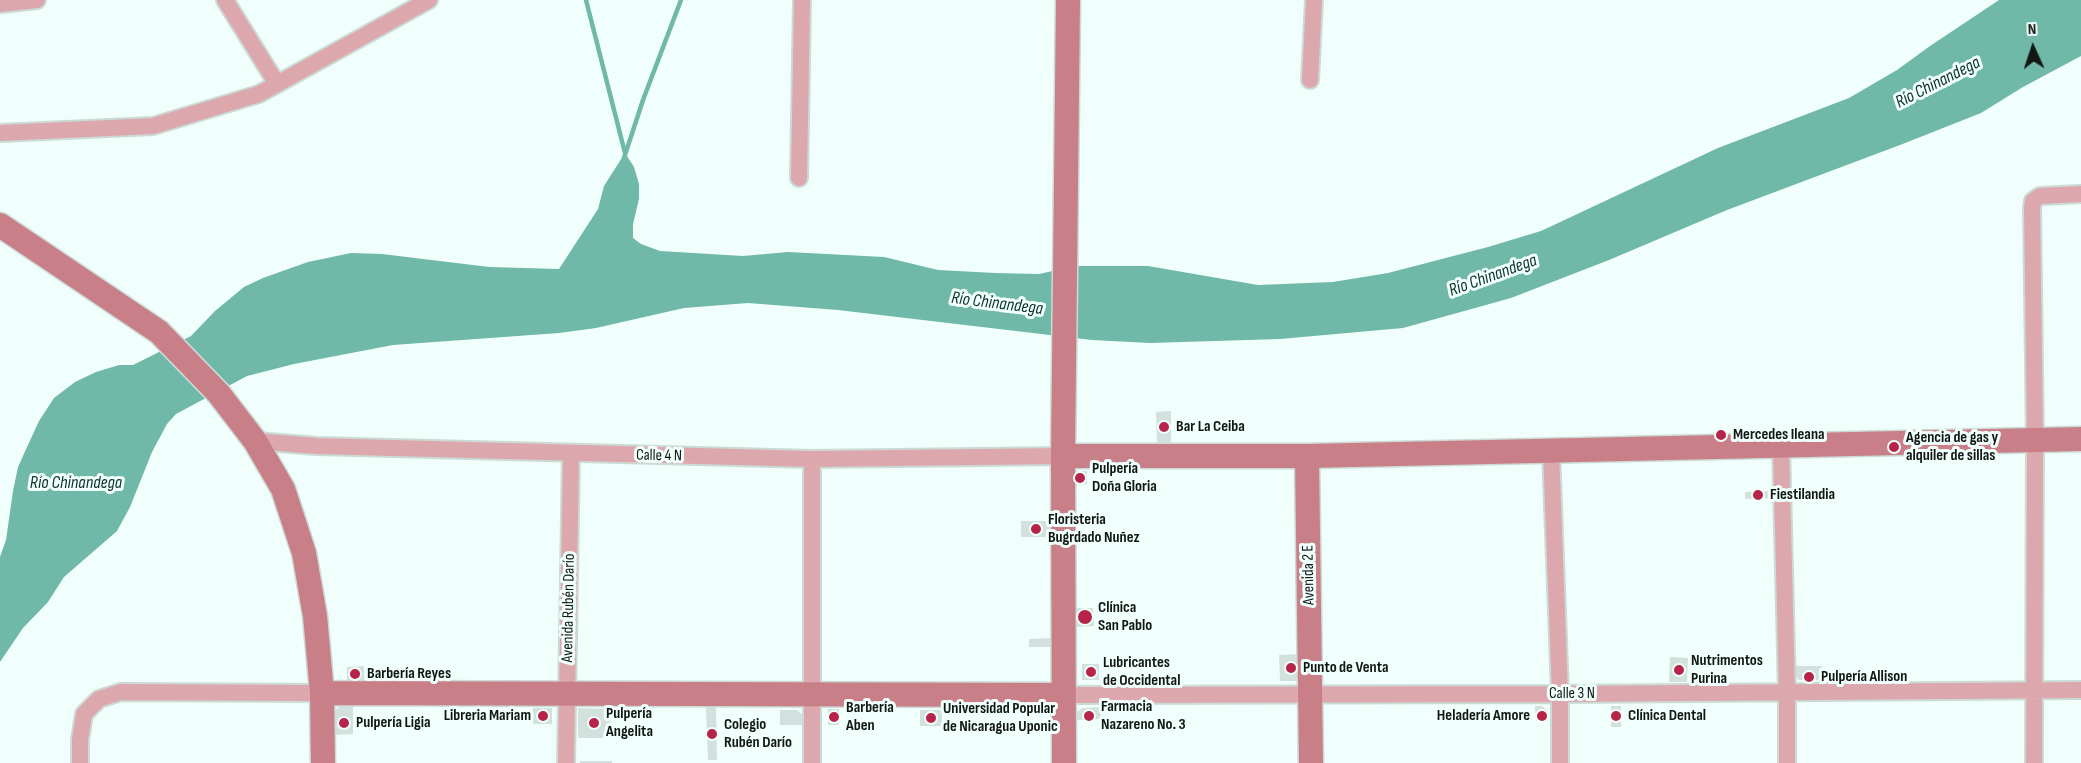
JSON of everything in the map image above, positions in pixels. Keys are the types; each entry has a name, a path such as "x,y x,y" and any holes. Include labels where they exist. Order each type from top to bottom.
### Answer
{"street":[{"path":"0,4 37,0"},
{"path":"225,0 276,84"},
{"path":"0,133 153,126 259,94 429,0"},
{"path":"799,178 802,0"},
{"path":"1064,763 1063,456 1068,0"},
{"path":"1310,80 1314,0"},
{"path":"2034,763 2033,201 2040,196 2081,194"},
{"path":"0,225 159,332 219,394 255,441 283,489 304,553 315,616 322,693 323,763"},
{"path":"1063,456 1306,456 2081,440"},
{"name":"Calle 4 N","path":"255,441 317,446 812,459 1063,456"},
{"path":"1781,446 1787,763"},
{"path":"1551,451 1560,694 1560,763"},
{"name":"Avenida Rubén Darío","path":"566,763 571,453"},
{"name":"Avenida 2 E","path":"1306,456 1311,763"},
{"path":"812,459 812,763"},
{"name":"Calle 3 N","path":"1064,695 2081,690"},
{"path":"80,763 80,740 84,714 99,699 121,692 1064,695"}],"water":[{"name":"Río Chinandega","path":"1999,0 2081,0 2081,56 1981,113 1727,210 1511,298 1403,328 1280,339 1150,343 1092,340 838,310 748,303 684,308 596,328 559,333 393,345 294,364 247,376 176,414 167,424 117,531 64,577 48,602 23,628 0,662 0,557 6,540 13,491 18,467 39,421 54,398 75,382 96,372 119,365 133,365 191,336 215,311 244,287 308,262 351,253 382,254 489,267 559,269 598,209 604,186 625,153 634,167 639,184 633,238 641,244 660,251 743,256 788,252 884,257 938,270 995,273 1039,274 1075,266 1148,266 1258,285 1333,282 1388,273 1541,231 1718,148 1849,98 1897,70"}],"building":[{"name":"Bar La Ceiba","path":"1171,411 1171,443 1157,443 1156,412"},
{"name":"Pulpería Doña Gloria","path":"1074,471 1087,471 1087,484 1074,485"},
{"name":"Fiestilandia","path":"1771,491 1772,498 1745,499 1745,492"},
{"name":"Floristeria Bugrdado Nuñez","path":"1021,521 1051,521 1051,537 1021,537"},
{"name":"Clínica San Pablo","path":"1076,608 1093,608 1094,626 1077,627"},
{"path":"1051,638 1051,647 1029,647 1029,639"},
{"name":"Punto de Venta","path":"1302,654 1303,681 1280,681 1279,655"},
{"name":"Nutrimentos Purina","path":"1670,657 1688,658 1687,682 1669,682"},
{"name":"Lubricantes de Occidental","path":"1082,664 1099,664 1099,680 1082,680"},
{"name":"Barbería Reyes","path":"364,666 364,681 347,681 347,667"},
{"name":"Pulpería Allison","path":"1794,666 1822,666 1822,680 1799,680 1794,673"},
{"name":"Pulpería Ligia","path":"342,704 353,704 353,734 334,735 334,711"},
{"name":"Heladería Amore","path":"1535,706 1542,706 1548,711 1548,721 1536,721"},
{"name":"Clínica Dental","path":"1611,706 1621,706 1621,727 1611,727"},
{"name":"Colegio Rubén Darío","path":"706,707 716,707 717,760 708,760"},
{"name":"Farmacia Nazareno No. 3","path":"1100,707 1101,719 1077,720 1077,712 1082,708"},
{"name":"Libreria Mariam","path":"533,708 552,708 552,724 533,724"},
{"name":"Pulpería Angelita","path":"578,708 611,709 610,738 578,738"},
{"name":"Barbería Aben","path":"828,709 839,709 839,725 828,725"},
{"path":"780,710 797,710 803,715 803,725 780,725"},
{"name":"Universidad Popular de Nicaragua Uponic","path":"920,710 942,710 942,726 920,726"},
{"path":"580,761 612,761 612,763 580,763"}],"waterway":[{"path":"586,0 625,153"},
{"path":"624,158 643,100 681,0"}],"place":[{"name":"Bar La Ceiba","path":"1164,427"},
{"name":"Mercedes Ileana","path":"1721,435"},
{"name":"Agencia de gas y alquiler de sillas","path":"1894,447"},
{"name":"Pulpería Doña Gloria","path":"1080,478"},
{"name":"Fiestilandia","path":"1758,495"},
{"name":"Floristeria Bugrdado Nuñez","path":"1036,529"},
{"name":"Clínica San Pablo","path":"1085,617"},
{"name":"Punto de Venta","path":"1291,668"},
{"name":"Nutrimentos Purina","path":"1679,670"},
{"name":"Lubricantes de Occidental","path":"1091,672"},
{"name":"Barbería Reyes","path":"355,674"},
{"name":"Pulpería Allison","path":"1809,677"},
{"name":"Libreria Mariam","path":"543,716"},
{"name":"Farmacia Nazareno No. 3","path":"1089,716"},
{"name":"Heladería Amore","path":"1542,716"},
{"name":"Clínica Dental","path":"1616,716"},
{"name":"Barbería Aben","path":"834,717"},
{"name":"Universidad Popular de Nicaragua Uponic","path":"931,718"},
{"name":"Pulpería Ligia","path":"344,723"},
{"name":"Pulpería Angelita","path":"594,723"},
{"name":"Colegio Rubén Darío","path":"712,734"}]}
